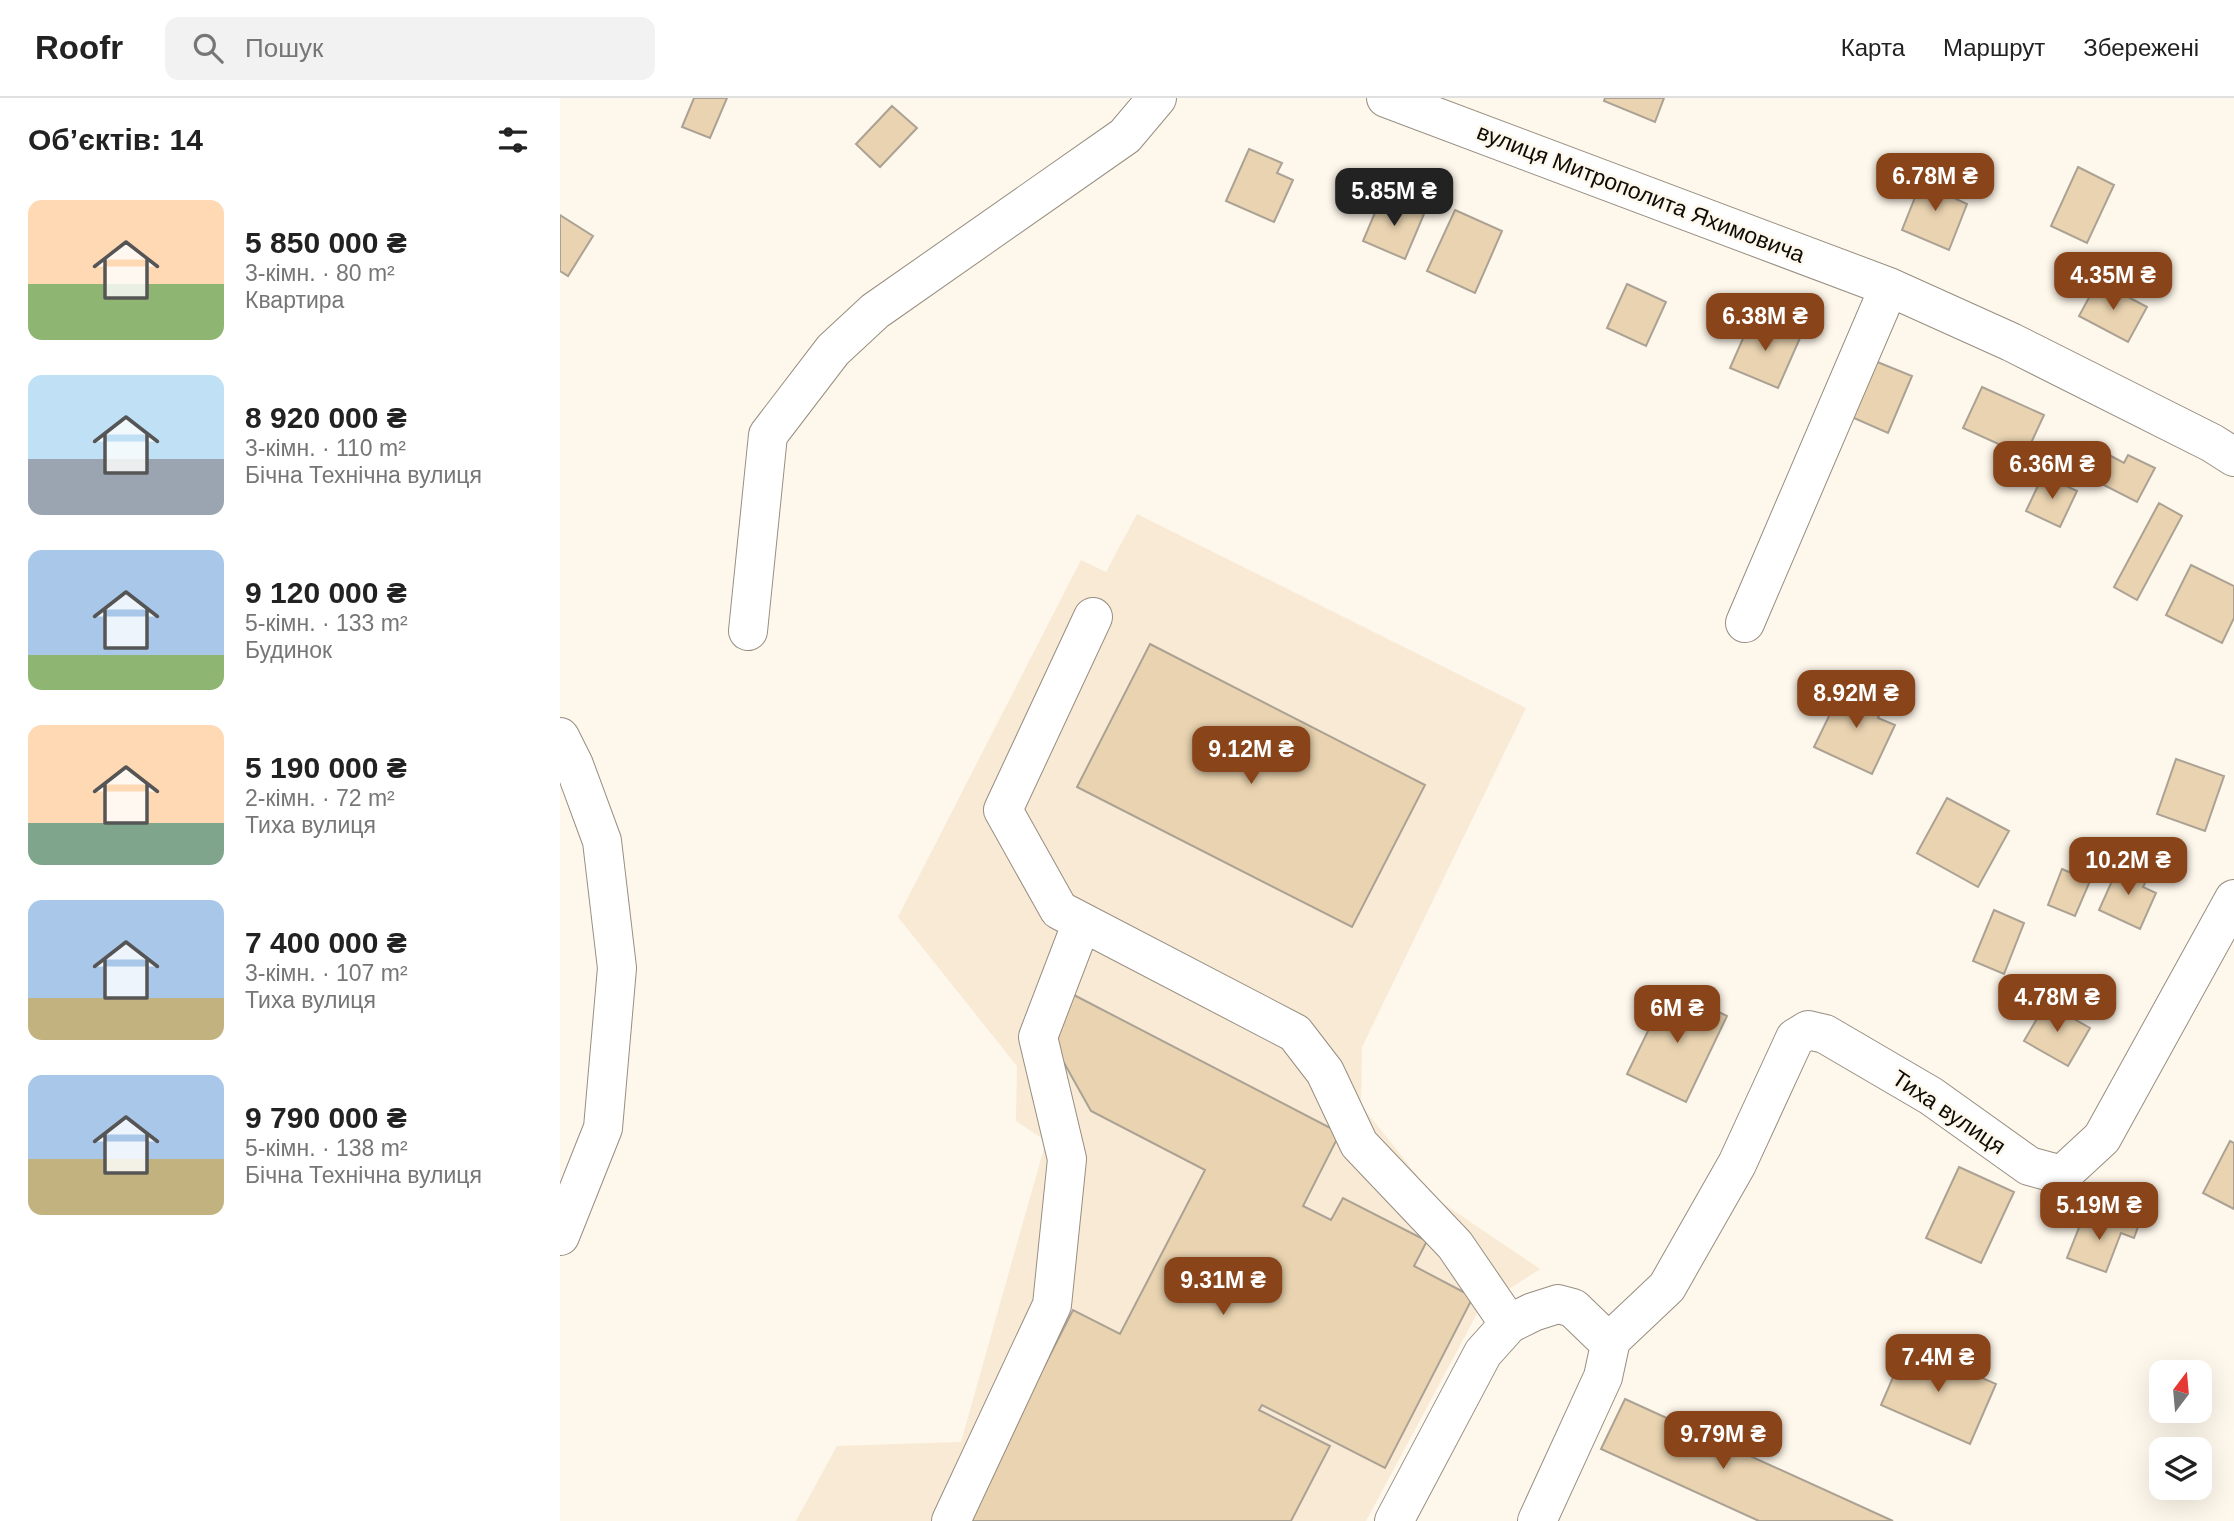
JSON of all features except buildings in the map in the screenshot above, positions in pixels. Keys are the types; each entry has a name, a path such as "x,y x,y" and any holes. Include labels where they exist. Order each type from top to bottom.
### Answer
{"street":[{"path":"748,631 768,435 825,361 875,311 1125,136 1157,98"},
{"name":"вулиця Митрополита Яхимовича","path":"1386,98 1889,287 2011,342 2212,443 2234,457"},
{"path":"1745,623 1889,287"},
{"path":"1093,617 1003,810 1059,910 1295,1033 1325,1072 1359,1144 1455,1245 1509,1324"},
{"path":"560,737 574,765 602,841 617,968 603,1128 560,1236"},
{"name":"Тиха вулиця","path":"1611,1340 1667,1287 1737,1164 1795,1038 1808,1030 1825,1034 1931,1096 2029,1166 2062,1175 2102,1138 2234,899"},
{"path":"951,1521 1052,1305 1068,1158 1038,1037 1082,922"},
{"path":"1394,1521 1483,1353 1509,1324 1558,1304 1573,1308 1602,1336 1611,1340 1603,1377 1537,1521"}],"shaded area":[{"path":"1137,514 1526,708 1362,1047 1361,1105 1435,1198 1540,1269 1480,1308 1366,1521 796,1521 837,1446 961,1442 1046,1141 1016,1121 1017,1066 898,917 1081,560 1106,572"}]}
